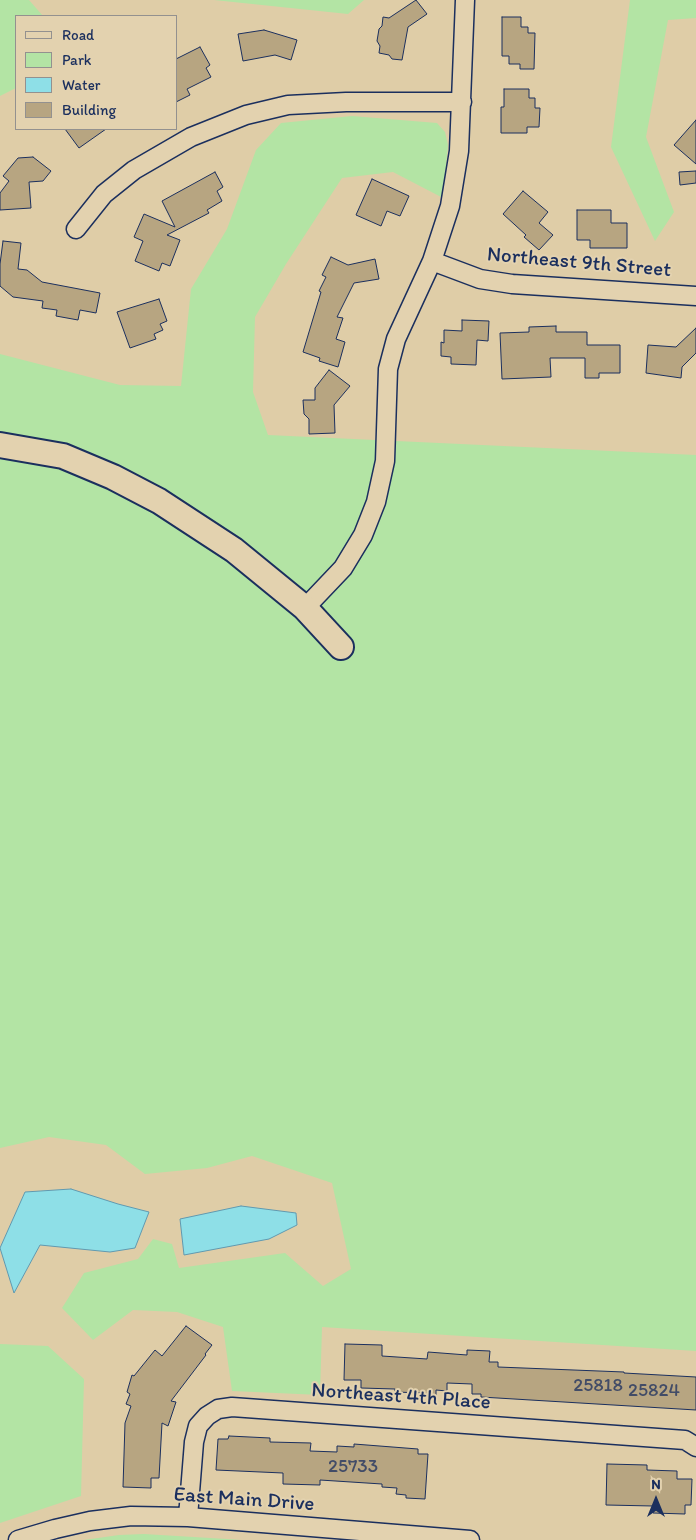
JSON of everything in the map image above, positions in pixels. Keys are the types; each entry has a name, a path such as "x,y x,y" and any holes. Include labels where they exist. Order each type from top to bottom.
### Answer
{"street":[{"path":"305,608 343,568 363,535 376,502 385,461 388,369 396,339 432,260 450,206 459,151 465,0"},
{"path":"76,229 104,194 134,170 191,137 246,115 288,105 346,102 462,102"},
{"name":"Northeast 9th Street","path":"432,260 480,279 512,284 696,296"},
{"path":"0,445 63,456 112,477 159,501 234,550 305,608 341,647"},
{"name":"Northeast 4th Place","path":"188,1517 194,1442 198,1426 207,1416 218,1409 232,1407 685,1440 696,1447"},
{"name":"East Main Drive","path":"18,1540 55,1528 131,1516 188,1517 470,1540"}],"green space":[{"path":"0,0 29,0 42,15 15,15 15,88 0,96"},
{"path":"214,0 364,0 348,14"},
{"path":"630,0 696,0 696,18 668,20 646,137 674,212 655,241 611,147"},
{"path":"352,116 437,123 445,132 448,145 443,198 393,172 342,178 286,264 255,317 253,392 268,435 696,455 696,1351 322,1327 320,1395 232,1391 223,1327 177,1312 133,1310 93,1340 62,1308 84,1273 138,1259 153,1239 172,1244 179,1268 285,1253 323,1286 351,1269 332,1183 252,1156 207,1168 145,1174 106,1145 49,1137 0,1148 0,354 120,385 181,386 191,289 227,229 256,150 281,123"},
{"path":"0,1344 48,1346 84,1379 81,1496 0,1523"},
{"path":"144,1534 241,1540 84,1540"}],"water":[{"path":"71,1189 149,1212 135,1248 110,1252 40,1245 14,1293 0,1248 25,1192"},
{"path":"241,1206 296,1213 297,1225 269,1239 184,1255 180,1219"}],"building":[{"path":"416,0 427,14 408,27 402,60 392,59 389,55 379,53 380,46 377,41 383,17 389,18"},
{"path":"502,17 521,17 521,27 528,27 528,33 535,33 534,69 520,69 520,64 509,64 509,56 502,56"},
{"path":"264,30 297,40 291,60 275,55 243,61 238,34"},
{"path":"200,47 210,65 206,68 211,77 187,89 190,95 178,101 178,58"},
{"path":"504,89 529,89 529,98 535,98 535,108 540,108 539,127 527,127 527,133 501,133 501,107 504,107"},
{"path":"696,120 696,164 674,145"},
{"path":"66,130 105,130 79,148"},
{"path":"33,157 51,171 43,181 29,182 31,208 0,210 0,193 9,181 3,176 18,158"},
{"path":"696,171 696,183 680,185 679,172"},
{"path":"215,172 223,187 217,191 222,201 207,210 209,213 167,235 180,240 170,266 162,263 159,271 135,261 143,241 134,237 144,214 175,227 162,201"},
{"path":"372,179 409,196 400,216 387,211 381,226 356,215"},
{"path":"523,191 548,212 539,223 553,235 539,250 503,214"},
{"path":"577,210 611,210 611,223 627,223 627,248 590,248 590,240 577,240"},
{"path":"3,241 21,243 18,269 27,270 42,282 100,293 96,313 80,310 78,320 56,316 57,310 42,308 43,301 13,297 0,286"},
{"path":"331,257 348,265 375,259 379,279 354,283 337,317 343,318 336,339 345,342 338,367 319,361 320,358 303,352 321,292 319,291 326,277 322,275"},
{"path":"159,299 167,321 160,324 163,330 154,334 156,339 130,348 117,312"},
{"path":"462,320 489,321 488,341 477,340 476,365 451,364 451,357 441,356 441,342 444,343 444,330 462,331"},
{"path":"556,326 556,332 587,332 587,345 620,345 620,373 599,373 599,378 585,378 585,358 550,358 551,377 502,379 500,333 529,332 529,327"},
{"path":"696,328 696,353 682,367 681,378 646,373 648,345 676,347"},
{"path":"329,370 350,386 334,405 335,433 309,434 309,419 304,414 303,400 315,400 315,388"},
{"path":"186,1326 212,1345 171,1401 176,1402 168,1426 162,1423 159,1478 151,1478 151,1488 123,1487 125,1423 131,1406 126,1404 130,1394 127,1392 132,1375 134,1376 155,1350 162,1356"},
{"path":"345,1344 382,1345 382,1356 427,1359 428,1352 467,1355 467,1350 490,1351 489,1362 498,1362 498,1367 696,1377 696,1410 481,1397 481,1394 472,1394 472,1384 447,1383 447,1391 436,1390 436,1396 423,1395 423,1393 395,1392 395,1389 361,1388 361,1380 344,1380"},
{"path":"229,1436 270,1438 270,1442 311,1443 310,1451 337,1452 337,1446 354,1447 354,1444 418,1449 418,1454 428,1454 425,1499 406,1498 406,1495 396,1494 397,1488 382,1487 382,1484 320,1480 320,1485 283,1484 283,1473 216,1470 218,1439 228,1439"},
{"path":"607,1464 647,1465 647,1470 677,1471 677,1479 692,1479 691,1505 685,1505 685,1514 653,1513 653,1506 606,1505"}]}
